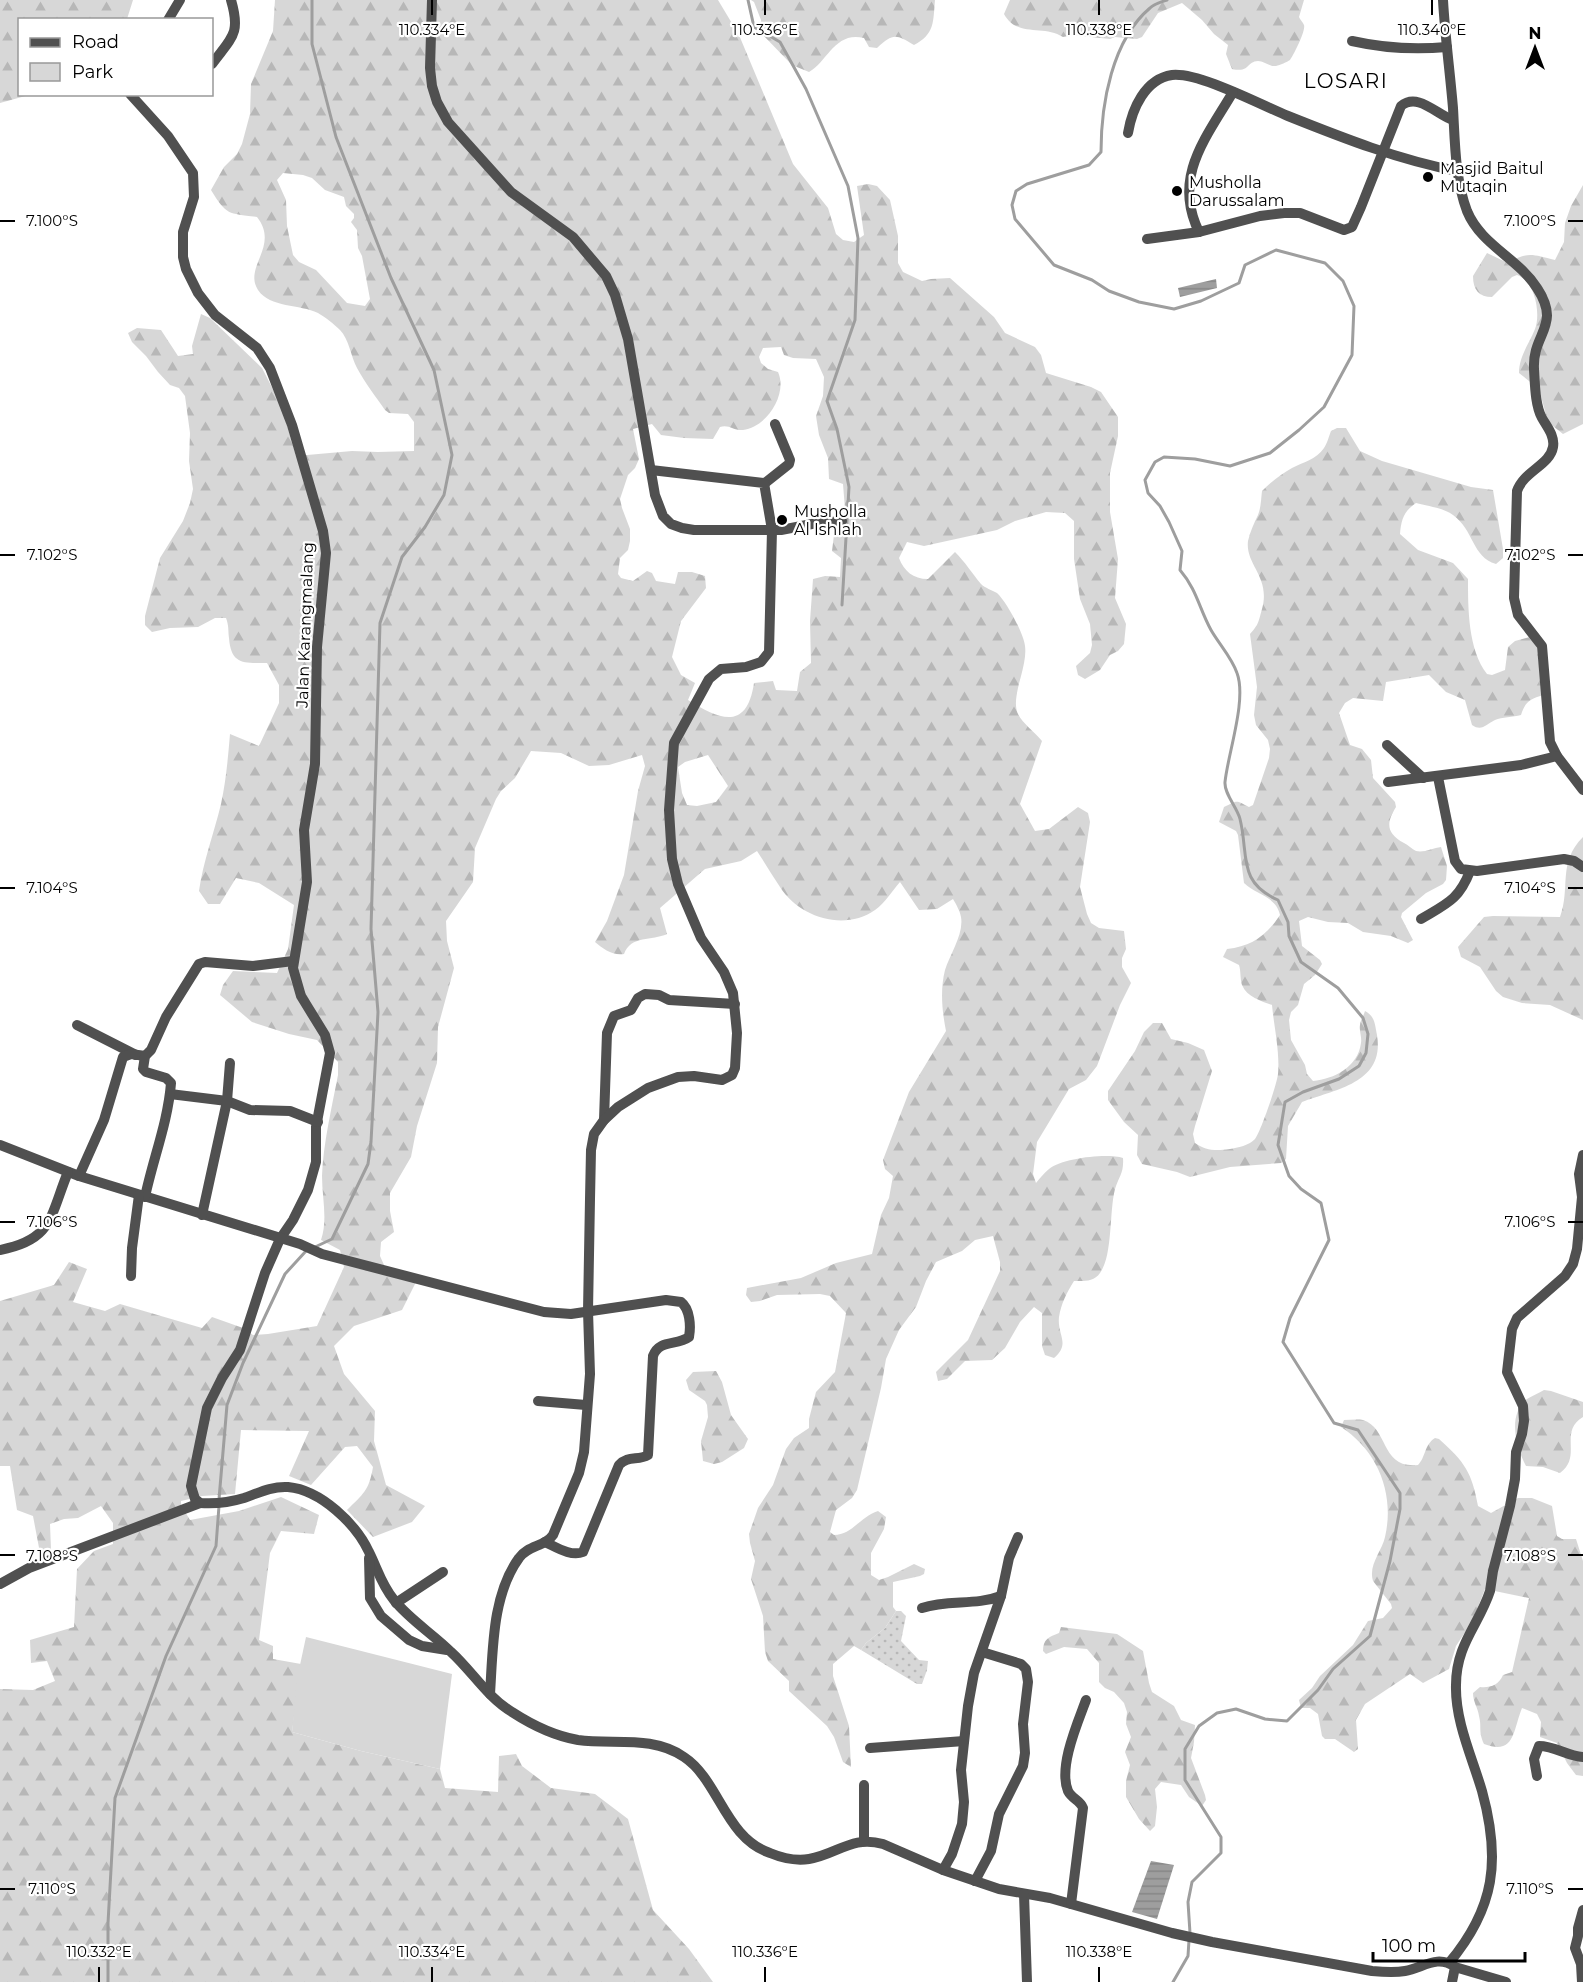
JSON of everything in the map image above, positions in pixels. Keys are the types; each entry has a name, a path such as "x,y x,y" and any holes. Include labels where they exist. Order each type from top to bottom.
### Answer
{"street":[{"path":"169,18 180,0"},
{"path":"213,63 236,29 231,0"},
{"path":"432,0 430,68 432,86 448,123 511,192 573,237 606,276 615,296 628,339 658,507 663,516 671,524 701,531 772,530 842,521"},
{"path":"1443,0 1457,171 1467,212 1490,243 1529,278 1547,307 1546,326 1536,350 1534,372 1539,412 1554,444 1550,455 1523,478 1516,491 1514,598 1518,615 1542,646 1550,742 1557,756 1583,790"},
{"path":"1352,41 1381,47 1431,49 1446,47"},
{"path":"1128,133 1132,112 1142,95 1158,81 1168,76 1189,77 1233,92 1287,116 1383,152 1457,171"},
{"path":"1199,232 1191,212 1190,174 1197,153 1233,92"},
{"name":"Jalan Karangmalang","path":"132,96 168,136 194,173 194,197 183,232 183,257 186,269 202,298 215,315 257,348 270,368 292,425 325,542 326,565 317,647 315,764 304,830 307,882 293,961 295,981 301,996 329,1045 329,1063 318,1122 316,1162 308,1190 293,1220 280,1239 265,1272 240,1350 207,1408 191,1486 195,1499 200,1503"},
{"path":"1147,239 1199,232 1260,216 1284,213 1300,213 1348,230 1352,227 1361,207 1397,114 1406,102 1416,101 1453,120"},
{"path":"651,470 765,483 789,464 790,460 776,424"},
{"path":"490,1694 493,1643 503,1590 519,1557 526,1550 545,1542 553,1535 582,1462 590,1374 588,1311 591,1150 594,1134 604,1120 618,1107 665,1080 694,1076 722,1080 732,1075 735,1068 737,1033 733,993 724,972 701,938 678,884 672,859 669,810 674,743 708,679 721,669 746,667 762,662 769,652 772,530 765,483"},
{"path":"1387,745 1423,778"},
{"path":"1388,782 1521,765 1557,756"},
{"path":"1438,777 1455,861 1461,869 1470,872 1564,859 1574,861 1583,867"},
{"path":"1421,919 1453,900 1461,892 1470,872"},
{"path":"0,1250 20,1246 42,1232 50,1222 73,1174 104,1120 123,1057 129,1054 140,1055 151,1050 166,1017 199,964 205,962 253,966 293,961"},
{"path":"604,1120 607,1033 614,1016 631,1010 638,998 645,994 687,1002 735,1004"},
{"path":"77,1025 140,1055"},
{"path":"131,1276 132,1248 142,1196 170,1094 170,1080 146,1072 143,1069 140,1055"},
{"path":"202,1215 227,1101 230,1063"},
{"path":"170,1094 227,1101 250,1110 290,1111 318,1122"},
{"path":"0,1145 73,1174 300,1245 322,1254 544,1312 571,1314 666,1300 677,1301 685,1305 690,1334 685,1340 668,1343 656,1348 654,1352 648,1455 628,1458 619,1465 585,1550 576,1554 545,1542"},
{"path":"1452,1982 1452,1965 1478,1923 1490,1890 1492,1860 1482,1792 1468,1750 1458,1706 1456,1676 1462,1649 1490,1591 1515,1479 1515,1452 1522,1434 1523,1414 1520,1398 1507,1372 1510,1336 1517,1318 1565,1275 1575,1259 1582,1197 1580,1174 1583,1155"},
{"path":"538,1401 586,1405"},
{"path":"0,1584 29,1568 200,1503 242,1499 275,1487 288,1487 332,1506 354,1529 369,1551 383,1586 396,1603 450,1650 490,1694 510,1712 561,1736 659,1745 683,1756 705,1777 736,1826 752,1842 769,1853 798,1860 810,1859 864,1840 883,1844 975,1881 1212,1942 1372,1971 1396,1973 1436,1961 1499,1981"},
{"path":"943,1870 952,1854 962,1824 964,1741 974,1673 1001,1596 1009,1558 1018,1537"},
{"path":"369,1551 370,1598 381,1616 409,1640 422,1646 450,1650"},
{"path":"396,1603 443,1572"},
{"path":"922,1608 936,1603 982,1602 1001,1596"},
{"path":"975,1881 991,1851 999,1814 1023,1766 1025,1754 1023,1724 1028,1682 1026,1669 1021,1664 982,1652"},
{"path":"1071,1904 1083,1808 1081,1803 1069,1793 1066,1771 1071,1745 1086,1700"},
{"path":"870,1748 964,1741"},
{"path":"1537,1776 1534,1759 1539,1746 1549,1746 1583,1758"},
{"path":"864,1785 864,1840"},
{"path":"1024,1894 1027,1982"},
{"path":"1582,1982 1581,1964 1575,1948 1583,1910"}],"green space":[{"path":"0,0 133,0 127,18 18,18 18,96 25,96 0,103"},
{"path":"275,0 718,0 739,35 793,164 828,208 836,234 843,240 854,242 864,235 857,186 868,184 877,186 890,200 898,236 898,263 903,272 922,281 950,278 994,317 1005,333 1035,347 1041,355 1046,373 1101,392 1118,417 1118,436 1110,473 1110,512 1118,559 1115,598 1126,624 1124,644 1110,655 1100,670 1085,679 1078,675 1076,666 1090,653 1092,645 1090,624 1080,599 1074,559 1074,521 1065,513 1046,512 1015,521 997,530 924,546 907,542 899,558 910,573 918,578 928,579 955,552 981,584 1001,597 1014,618 1025,646 1016,707 1020,718 1042,741 1020,804 1035,831 1049,829 1078,807 1088,813 1090,822 1080,887 1091,923 1099,928 1124,931 1126,949 1122,958 1122,967 1131,983 1120,1005 1097,1066 1086,1080 1069,1089 1037,1142 1033,1174 1036,1183 1049,1169 1074,1159 1096,1156 1123,1158 1122,1171 1113,1198 1107,1256 1100,1273 1095,1278 1074,1281 1067,1294 1059,1317 1063,1344 1059,1353 1054,1358 1045,1355 1042,1346 1042,1313 1034,1307 1020,1322 1005,1348 992,1360 965,1361 947,1379 938,1381 936,1372 968,1340 1000,1271 993,1236 975,1240 962,1251 936,1262 916,1307 899,1330 886,1359 857,1490 852,1498 836,1510 830,1532 834,1535 846,1532 878,1511 886,1517 884,1529 871,1553 871,1575 879,1580 914,1564 925,1569 924,1574 920,1576 893,1582 893,1607 896,1611 885,1628 861,1650 854,1646 833,1664 833,1676 849,1726 851,1767 843,1762 834,1737 827,1726 789,1691 789,1681 768,1661 765,1652 763,1616 751,1579 755,1561 749,1534 758,1508 773,1485 786,1449 794,1438 809,1428 816,1392 835,1372 846,1313 830,1296 820,1294 777,1295 751,1302 746,1295 747,1288 801,1278 836,1263 872,1254 881,1215 889,1198 893,1176 885,1169 883,1160 909,1092 946,1031 942,985 947,964 959,937 961,917 953,899 937,909 919,910 900,882 879,907 863,917 850,920 823,918 810,913 788,898 757,851 741,861 705,869 660,908 667,934 637,941 627,948 624,954 608,951 595,942 607,921 624,875 638,791 645,766 642,755 609,765 589,766 561,753 531,751 515,778 496,799 475,848 473,882 446,921 447,941 454,968 438,1027 437,1063 417,1126 411,1157 390,1193 390,1211 394,1232 381,1242 380,1256 389,1276 416,1282 402,1310 354,1326 334,1346 344,1374 375,1411 374,1441 386,1485 425,1506 412,1522 373,1537 347,1510 365,1492 373,1467 357,1446 345,1447 311,1485 289,1476 309,1431 241,1430 235,1494 202,1496 181,1501 190,1520 239,1511 281,1497 319,1515 314,1534 281,1531 270,1553 259,1640 273,1646 273,1659 301,1664 292,1732 440,1769 445,1788 498,1792 499,1756 516,1754 522,1766 551,1788 595,1794 628,1819 653,1910 689,1949 713,1982 0,1982 0,1689 33,1690 55,1681 47,1661 31,1663 30,1640 74,1627 77,1569 94,1551 113,1544 113,1523 101,1506 78,1518 64,1519 50,1524 51,1550 40,1553 33,1516 17,1510 10,1466 0,1466 0,1301 54,1285 69,1262 87,1269 73,1302 105,1311 120,1304 202,1328 212,1317 243,1328 253,1335 268,1334 317,1326 344,1267 340,1250 321,1240 324,1216 323,1164 338,1075 338,1062 317,1040 252,1022 220,995 223,985 233,971 277,973 288,949 294,905 259,883 236,878 220,904 208,904 199,891 223,795 230,734 259,746 279,703 279,685 267,663 245,662 236,658 230,647 226,618 215,618 198,627 170,628 152,632 145,625 145,616 160,558 183,521 190,503 193,489 189,461 190,433 185,396 179,388 170,385 158,372 132,342 128,333 137,328 161,330 178,356 193,354 192,346 201,314 210,318 262,368 281,405 296,456 352,451 414,451 414,422 408,414 389,413 385,410 360,374 346,338 340,330 318,313 270,300 258,290 255,273 265,237 263,228 257,217 229,212 211,190 224,167 237,154 242,144 250,114 251,84 273,31","holes":["283,173 312,178 325,190 344,197 346,206 354,214 351,222 357,230 358,248 362,256 370,299 365,306 347,303 316,270 299,262 293,255 287,226 286,200 277,180","781,347 784,355 793,358 816,359 824,377 823,396 816,416 819,435 828,458 829,479 843,484 845,509 842,529 834,535 832,551 841,558 840,577 825,576 813,579 810,621 811,663 800,672 797,691 776,690 773,681 754,683 751,698 745,708 739,715 731,717 711,713 688,700 695,683 681,675 672,657 681,621 706,588 705,576 692,572 678,572 675,584 656,581 652,573 647,571 633,581 621,578 618,574 620,558 628,550 630,529 620,499 628,475 635,468 639,459 633,429 652,424 661,435 713,439 720,427 726,426 737,430 752,428 767,416 778,399 780,381 778,372 768,369 761,363 759,357 763,348","708,755 728,786 716,802 697,806 687,805 682,793 678,767 685,762"]},
{"path":"751,0 935,0 932,27 921,41 914,45 899,37 887,40 877,48 869,47 864,38 846,39 833,48 809,72 792,65 761,33 761,20"},
{"path":"1010,0 1304,0 1299,17 1304,28 1290,60 1274,66 1258,61 1238,70 1232,69 1226,54 1228,45 1182,3 1158,13 1142,37 1110,39 1073,35 1063,37 1047,31 1016,26 1004,14"},
{"path":"1583,185 1583,424 1563,434 1548,422 1539,389 1519,373 1522,356 1537,322 1537,306 1532,291 1523,278 1517,275 1512,277 1492,297 1487,297 1478,292 1473,276 1487,253 1508,263 1526,255 1555,260 1564,242 1565,223 1571,206"},
{"path":"1346,428 1360,451 1382,461 1471,487 1493,490 1503,549 1503,558 1496,564 1482,556 1460,521 1440,509 1416,503 1404,516 1400,534 1418,550 1453,563 1468,579 1470,628 1476,653 1487,674 1492,675 1505,670 1508,647 1515,641 1530,637 1537,648 1543,695 1529,702 1521,715 1498,719 1479,728 1472,725 1465,700 1446,692 1429,675 1386,682 1383,701 1353,698 1345,703 1339,713 1350,745 1362,749 1371,760 1373,778 1395,802 1396,807 1389,823 1391,831 1398,839 1416,851 1441,847 1447,866 1446,880 1402,913 1401,917 1413,940 1408,943 1391,936 1363,932 1348,923 1328,922 1308,917 1299,921 1302,946 1322,964 1315,975 1304,984 1298,1005 1291,1012 1289,1020 1291,1040 1305,1065 1307,1074 1313,1081 1321,1080 1337,1074 1350,1065 1359,1051 1360,1023 1365,1011 1373,1018 1377,1035 1377,1051 1373,1064 1366,1074 1355,1082 1302,1102 1288,1126 1286,1159 1281,1163 1230,1167 1190,1177 1142,1164 1137,1155 1138,1135 1124,1122 1108,1100 1108,1091 1135,1051 1144,1032 1153,1023 1162,1023 1171,1039 1204,1050 1212,1071 1193,1134 1195,1143 1203,1148 1216,1150 1247,1145 1255,1139 1268,1107 1278,1074 1278,1048 1272,1005 1247,993 1242,985 1239,965 1223,957 1227,949 1258,939 1280,915 1270,900 1244,883 1238,835 1236,831 1219,822 1224,807 1232,803 1237,802 1249,807 1253,805 1269,758 1268,740 1256,725 1254,715 1257,687 1250,634 1258,623 1264,598 1261,580 1248,550 1248,541 1259,512 1262,491 1284,473 1321,452 1331,431"},
{"path":"1583,837 1583,1020 1550,1005 1522,1003 1503,997 1496,991 1480,967 1461,957 1458,947 1484,917 1560,917 1567,866 1570,856"},
{"path":"716,1371 722,1382 731,1415 748,1439 744,1448 722,1462 714,1464 703,1461 701,1441 708,1417 707,1405 689,1390 686,1380 693,1372"},
{"path":"1544,1390 1583,1402 1583,1417 1572,1430 1570,1459 1560,1473 1543,1467 1526,1466 1519,1450 1515,1431 1515,1422 1521,1406 1527,1399"},
{"path":"1344,1420 1363,1420 1371,1424 1391,1455 1406,1465 1418,1465 1431,1441 1435,1438 1439,1439 1466,1469 1478,1506 1491,1513 1518,1498 1532,1498 1552,1506 1557,1536 1562,1539 1576,1539 1583,1561 1583,1776 1576,1775 1557,1743 1540,1737 1541,1722 1537,1714 1522,1708 1514,1732 1507,1744 1494,1747 1484,1744 1482,1740 1473,1693 1480,1687 1494,1685 1503,1675 1512,1672 1529,1598 1485,1589 1473,1620 1456,1646 1449,1669 1423,1683 1410,1674 1365,1704 1356,1720 1358,1749 1354,1752 1335,1739 1325,1739 1322,1736 1318,1714 1310,1708 1301,1708 1299,1700 1312,1688 1320,1676 1353,1645 1368,1621 1383,1618 1392,1608 1373,1581 1372,1575 1372,1569 1385,1537 1388,1505 1385,1490 1381,1475 1365,1448 1341,1427"},
{"path":"896,1611 901,1611 906,1616 901,1641 919,1660 928,1661 922,1684 917,1684 861,1650 885,1628"},
{"path":"1061,1627 1117,1634 1143,1651 1152,1692 1174,1706 1181,1720 1195,1725 1191,1758 1205,1795 1206,1800 1202,1806 1189,1797 1181,1785 1161,1782 1155,1789 1157,1807 1155,1826 1150,1831 1139,1819 1126,1797 1126,1781 1130,1765 1125,1752 1131,1737 1126,1724 1127,1712 1124,1703 1114,1692 1099,1682 1099,1663 1087,1649 1064,1647 1046,1654 1043,1651 1045,1641 1059,1633"},
{"path":"306,1637 452,1674 440,1769 292,1732 297,1679"}],"shaded area":[{"path":"1216,279 1217,288 1180,297 1178,288"},
{"path":"1151,1861 1174,1865 1157,1919 1132,1912"}],"waterway":[{"path":"312,0 312,44 336,137 391,278 434,370 452,455 444,495 425,527 402,557 380,623 371,929 378,1012 371,1142 368,1164 332,1239 315,1247"},
{"path":"748,0 754,27 780,42 806,89 848,186 858,238 855,320 827,401 837,429 849,487 842,605"},
{"path":"1167,0 1152,7 1137,21 1118,55 1106,94 1101,152 1089,165 1027,184 1016,191 1012,205 1015,219 1054,265 1092,280 1109,291 1139,302 1174,309 1201,301 1239,283 1245,265 1276,250 1325,263 1343,281 1354,306 1352,355 1324,407 1299,430 1270,453 1230,466 1195,459 1164,457 1155,462 1145,480 1148,493 1160,506 1182,551 1180,570 1194,592 1211,630 1229,656 1237,673 1240,697 1225,787 1240,819 1250,876 1265,893 1278,900 1288,922 1289,936 1301,962 1338,988 1363,1018 1368,1034 1366,1053 1359,1066 1339,1079 1303,1092 1285,1102 1278,1145 1289,1176 1301,1189 1321,1203 1329,1240 1290,1318 1283,1342 1334,1423 1358,1430 1400,1493 1400,1509 1390,1561 1370,1636 1333,1669 1318,1690 1287,1721 1265,1719 1236,1709 1217,1713 1199,1726 1185,1749 1185,1780 1221,1837 1221,1853 1192,1882 1188,1902 1190,1933"},
{"path":"219,1499 227,1405 243,1363 285,1274 306,1251"},
{"path":"108,1982 108,1923 115,1798 166,1656 216,1546 219,1506"},
{"path":"1173,1982 1188,1956 1189,1940"}],"place":[{"name":"Masjid Baitul Mutaqin","path":"1428,177"},
{"name":"Musholla Darussalam","path":"1177,191"},
{"name":"Musholla Al Ishlah","path":"782,520"}],"district":[{"name":"LOSARI","path":"1346,81"}]}
